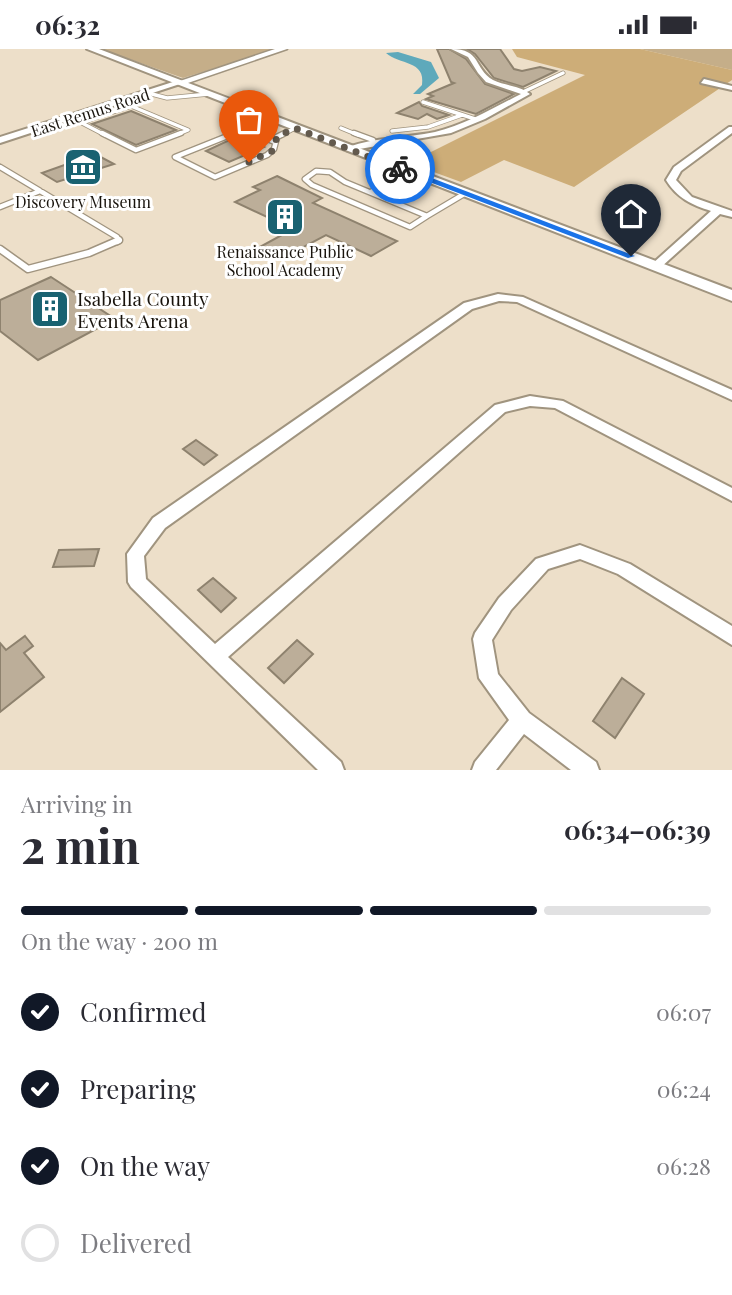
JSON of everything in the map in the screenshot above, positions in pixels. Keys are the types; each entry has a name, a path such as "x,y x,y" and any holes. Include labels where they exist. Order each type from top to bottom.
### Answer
{"main road":[{"path":"97,50 732,296"}],"street":[{"path":"179,83 283,49"},
{"path":"454,49 476,58 484,76 491,82 525,93"},
{"path":"704,82 732,88"},
{"name":"East Remus Road","path":"0,140 179,83"},
{"path":"351,149 373,140 408,139 449,131 525,93"},
{"path":"732,129 677,169 671,180 681,194 732,214"},
{"path":"656,266 718,210"},
{"path":"333,770 137,582 135,554 159,523 468,306 498,297 519,299 732,395"},
{"path":"215,656 500,408 530,401 558,404 732,495"},
{"path":"588,770 522,720 489,678 482,639 505,604 542,564 580,552 624,569 732,636"},
{"path":"483,770 522,720"}],"lane":[{"path":"525,93 563,73"},
{"path":"148,93 167,98 209,94"},
{"path":"121,102 131,106 188,130 136,150 82,123 131,106"},
{"path":"423,102 475,119"},
{"path":"87,113 97,117"},
{"path":"392,131 437,125 462,115"},
{"path":"437,125 449,131"},
{"path":"275,142 244,129 176,157 215,177 267,155 274,149 277,137 295,128"},
{"path":"341,128 373,140"},
{"path":"0,167 117,237 119,241 89,253 29,269 0,249"},
{"path":"427,216 345,182 330,172 316,171 305,179 312,185 410,227 464,194"},
{"path":"371,192 407,171"},
{"path":"0,207 40,191"}],"shaded area":[{"path":"101,49 277,49 183,78"},
{"path":"512,49 640,49 732,70 732,80 574,187 504,160 461,182 409,163 585,75 517,57"},
{"path":"640,49 732,49 732,70"}],"water":[{"path":"398,52 431,62 439,78 420,94 413,94 422,85 420,71 386,53"}],"building":[{"path":"437,49 449,49 466,59 485,84 514,94 476,114 426,99 433,96 428,94 454,83 451,82"},
{"path":"467,49 500,49 514,69 522,71 540,67 556,71 523,87 494,78 475,54"},
{"path":"419,102 422,106 449,115 437,119 427,114 418,119 397,113"},
{"path":"131,111 176,130 136,145 92,124"},
{"path":"238,136 264,147 229,162 206,151"},
{"name":"Discovery Museum","path":"95,154 114,164 57,182 42,173"},
{"name":"Renaissance Public School Academy","path":"277,176 322,198 313,203 397,241 371,256 326,235 279,260 256,249 293,229 235,202 260,190 253,187"},
{"name":"Isabella County Events Arena","path":"51,277 115,319 38,360 0,331 0,300"},
{"path":"196,440 217,455 204,465 183,449"},
{"path":"99,549 94,566 53,567 59,550"},
{"path":"213,578 236,598 221,612 198,590"},
{"path":"25,636 33,646 24,653 44,677 0,712 0,643 6,650"},
{"path":"297,640 313,654 284,683 268,668"},
{"path":"622,678 644,694 615,738 593,721"}],"way so far":[{"path":"249,162 267,155 274,149 277,137 295,128 400,169"}],"place":[{"name":"Discovery Museum","path":"83,167"},
{"name":"Renaissance Public School Academy","path":"285,217"},
{"name":"Isabella County Events Arena","path":"50,309"}],"route":[{"path":"400,169 631,256"}]}
